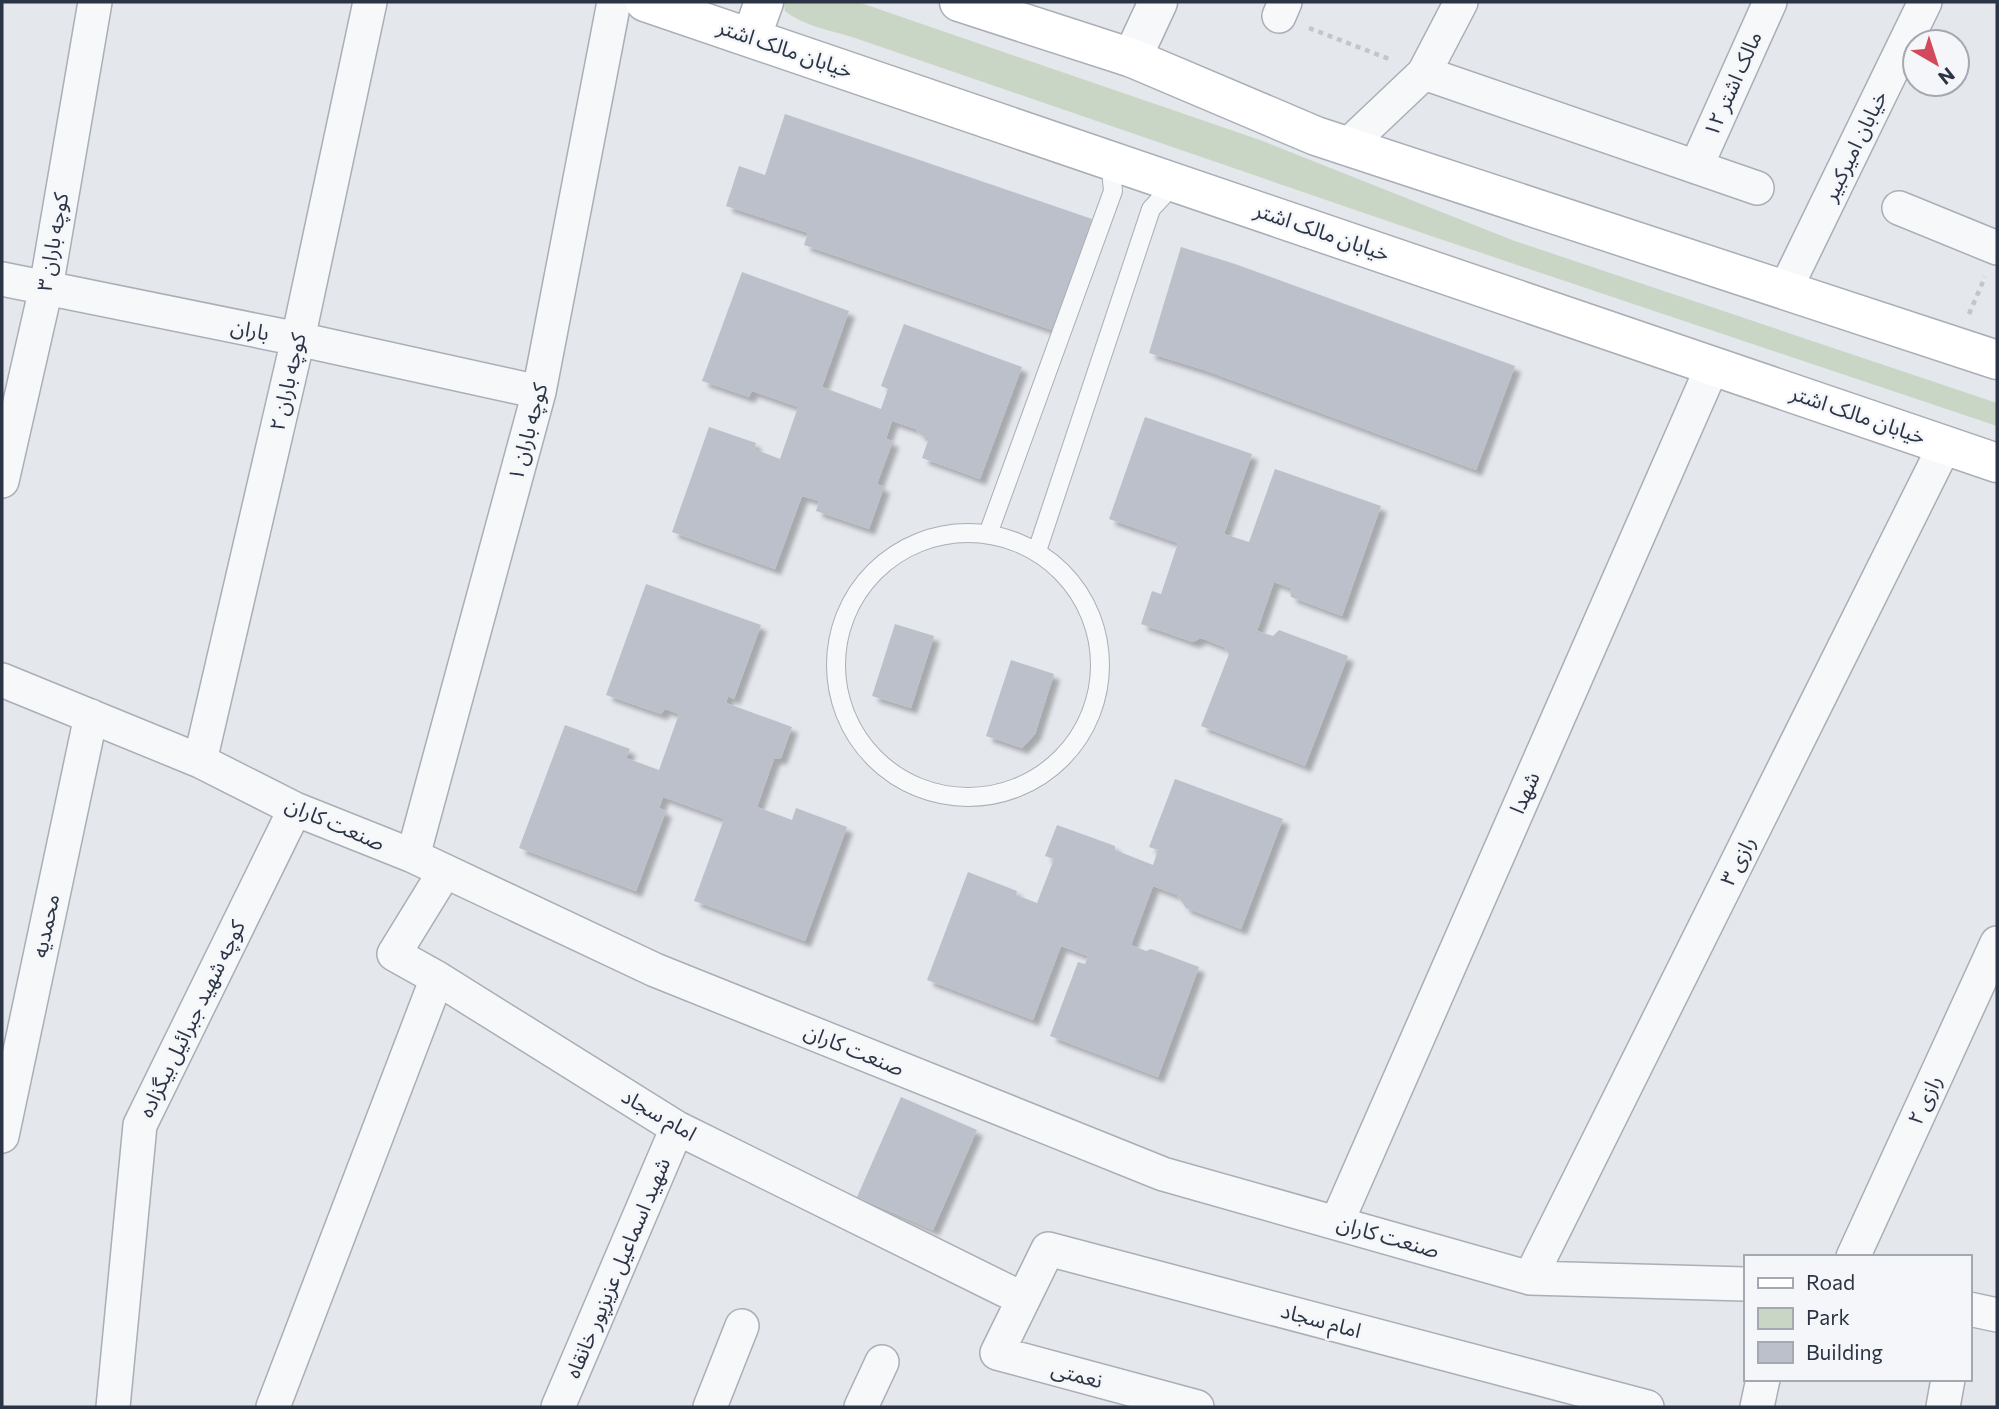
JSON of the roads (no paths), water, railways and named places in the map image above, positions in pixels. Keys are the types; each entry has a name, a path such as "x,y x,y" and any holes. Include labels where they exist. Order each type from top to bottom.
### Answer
{"main road":[{"name":"خیابان مالک اشتر","path":"645,2 1997,463"},
{"path":"751,38 764,2"},
{"path":"959,2 1132,58 1316,136 1997,360"}],"street":[{"name":"کوچه باران ۳","path":"2,481 46,288 95,2"},
{"name":"کوچه باران ۲","path":"200,761 298,339 370,2"},
{"name":"کوچه باران ۱","path":"413,856 539,391 614,2"},
{"path":"1132,58 1158,2"},
{"path":"1347,146 1424,73 1461,2"},
{"name":"مالک اشتر ۱۲","path":"1696,167 1770,2"},
{"name":"خیابان امیرکبیر","path":"1785,290 1925,2"},
{"path":"1424,73 1757,188"},
{"path":"1899,208 1992,261"},
{"name":"باران","path":"2,279 539,391"},
{"name":"شهدا","path":"1337,1222 1713,365"},
{"name":"رازی ۳","path":"1530,1278 1945,445"},
{"name":"صنعت کاران","path":"2,680 200,761 295,809 413,856 655,970 1163,1174 1530,1278 1744,1284"},
{"name":"محمدیه","path":"2,1136 91,716"},
{"name":"کوچه شهید جبرائیل بیگزاده","path":"113,1407 140,1125 295,809"},
{"name":"امام سجاد","path":"445,871 394,954 438,978 677,1128 1023,1299"},
{"name":"رازی ۲","path":"1854,1255 1997,943"},
{"path":"273,1407 438,978"},
{"name":"شهید اسماعیل عزیزپور خانقاه","path":"558,1407 677,1128"},
{"name":"امام سجاد","path":"997,1353 1048,1249 1647,1407"},
{"path":"1971,1308 1997,1315"},
{"path":"710,1407 742,1326"},
{"name":"نعمتی","path":"997,1353 1197,1407"},
{"path":"861,1407 882,1362"},
{"path":"1757,1407 1763,1381"},
{"path":"1943,1407 1948,1381"}],"lane":[{"path":"988,534 1113,191 1110,160"},
{"path":"1037,551 1151,209 1176,182"},
{"path":"947,534 988,534 1013,540 1037,551 1068,577 1090,612 1100,651 1098,692 1083,731 1058,762 1023,785 984,796 943,795 904,781 872,756 849,723 837,684 838,643 850,604 875,571 908,547 947,534"}]}
